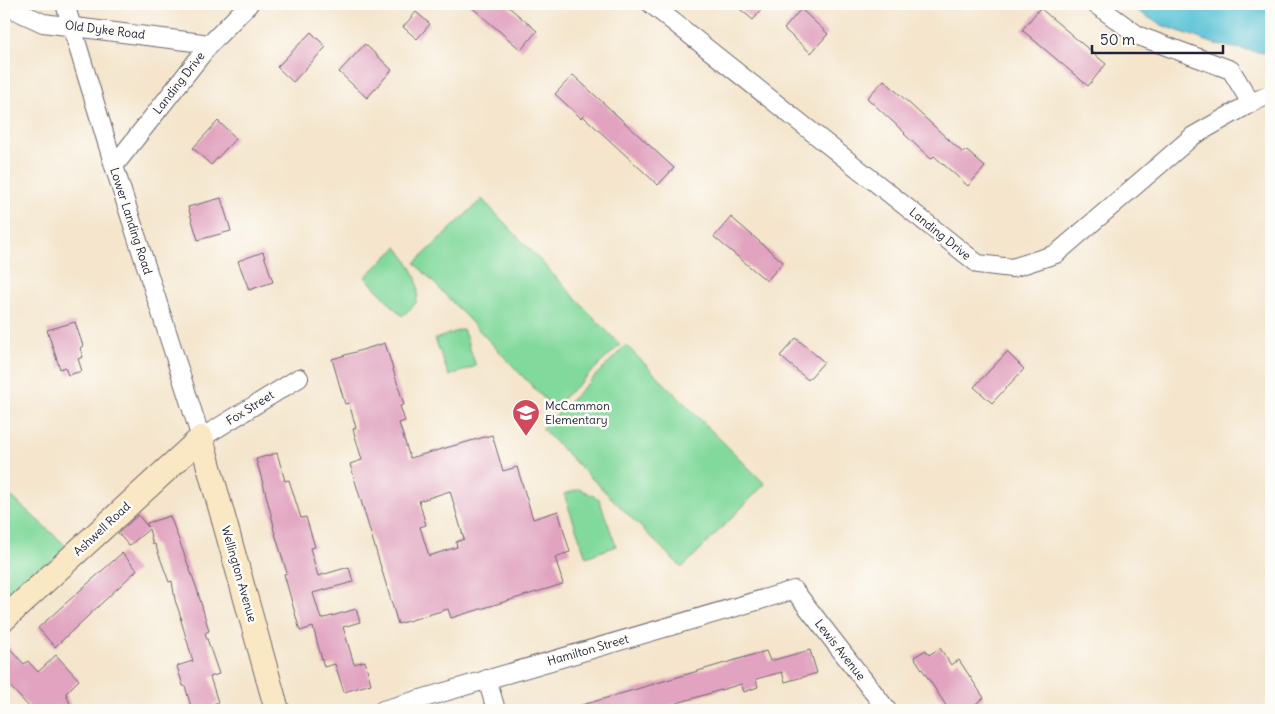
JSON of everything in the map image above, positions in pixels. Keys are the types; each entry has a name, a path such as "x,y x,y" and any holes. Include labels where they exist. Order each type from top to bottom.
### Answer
{"street":[{"name":"Lower Landing Road","path":"65,4 114,166 201,438"},
{"name":"Landing Drive","path":"114,166 210,44 249,4"},
{"name":"Landing Drive","path":"652,4 978,264 1012,268 1056,254 1193,136 1251,102 1271,94"},
{"path":"1095,4 1139,36 1231,70 1251,102"},
{"name":"Old Dyke Road","path":"4,5 43,23 210,44"},
{"name":"Fox Street","path":"201,438 300,378"},
{"name":"Ashwell Road","path":"4,619 201,438"},
{"name":"Wellington Avenue","path":"201,438 278,710"},
{"name":"Hamilton Street","path":"383,710 794,590"},
{"name":"Lewis Avenue","path":"794,590 887,710"},
{"path":"487,679 496,710"}],"green space":[{"path":"482,199 620,345 553,408 415,263"},
{"path":"397,247 414,273 418,287 416,302 402,316 365,277"},
{"path":"463,329 476,366 449,376 435,339"},
{"path":"626,345 765,484 682,568 542,429"},
{"path":"580,489 599,499 616,546 586,557 564,494"},
{"path":"4,490 74,553 4,620"}],"water":[{"path":"1127,4 1271,4 1271,54 1218,45 1159,24"}],"building":[{"path":"468,4 505,4 537,31 521,50"},
{"path":"734,4 766,4 753,20"},
{"path":"1040,8 1106,64 1088,86 1022,30"},
{"path":"801,9 828,34 811,53 784,29"},
{"path":"416,12 430,24 417,39 403,27"},
{"path":"311,32 326,47 293,82 277,67"},
{"path":"365,44 392,70 367,98 339,72"},
{"path":"573,75 674,168 658,185 583,116 581,118 555,94"},
{"path":"884,80 963,153 966,150 985,167 968,186 934,156 931,159 867,98"},
{"path":"218,121 236,138 211,165 193,148"},
{"path":"221,198 231,231 198,240 188,207"},
{"path":"731,217 783,262 767,281 714,237"},
{"path":"263,252 273,282 249,290 238,261"},
{"path":"75,322 83,346 80,348 83,357 78,359 82,371 68,375 65,367 60,369 47,330"},
{"path":"796,338 824,362 808,380 780,356"},
{"path":"385,343 404,405 400,406 405,421 399,423 410,458 492,435 503,471 517,467 533,519 558,511 570,552 555,557 563,584 451,618 448,609 398,624 350,464 362,460 353,429 356,428 349,403 345,404 332,359","holes":["450,491 464,539 456,542 457,547 429,556 420,527 426,525 419,501"]},
{"path":"1007,352 1024,369 992,403 974,387"},
{"path":"277,453 285,481 289,480 301,518 306,517 315,547 310,548 318,576 349,567 353,582 313,593 321,619 356,609 360,622 343,627 354,664 365,661 371,684 344,692 335,664 324,667 313,627 300,631 284,574 287,573 256,459"},
{"path":"138,515 148,527 147,523 170,516 197,589 209,631 205,633 219,674 210,677 218,702 213,704 215,710 192,710 185,686 183,686 177,666 193,661 175,600 172,581 169,582 155,544 153,545 149,529 129,546 118,533"},
{"path":"122,553 137,570 55,647 38,628"},
{"path":"4,642 24,664 28,661 38,672 56,655 79,680 66,693 72,710 32,710 4,680"},
{"path":"940,648 951,665 959,660 984,698 967,710 949,710 914,657 926,650 929,655"},
{"path":"810,650 817,673 785,682 782,672 756,679 758,687 744,692 741,684 654,710 579,710 579,706 766,651 770,661"}],"place":[{"name":"McCammon Elementary","path":"526,437"}]}
